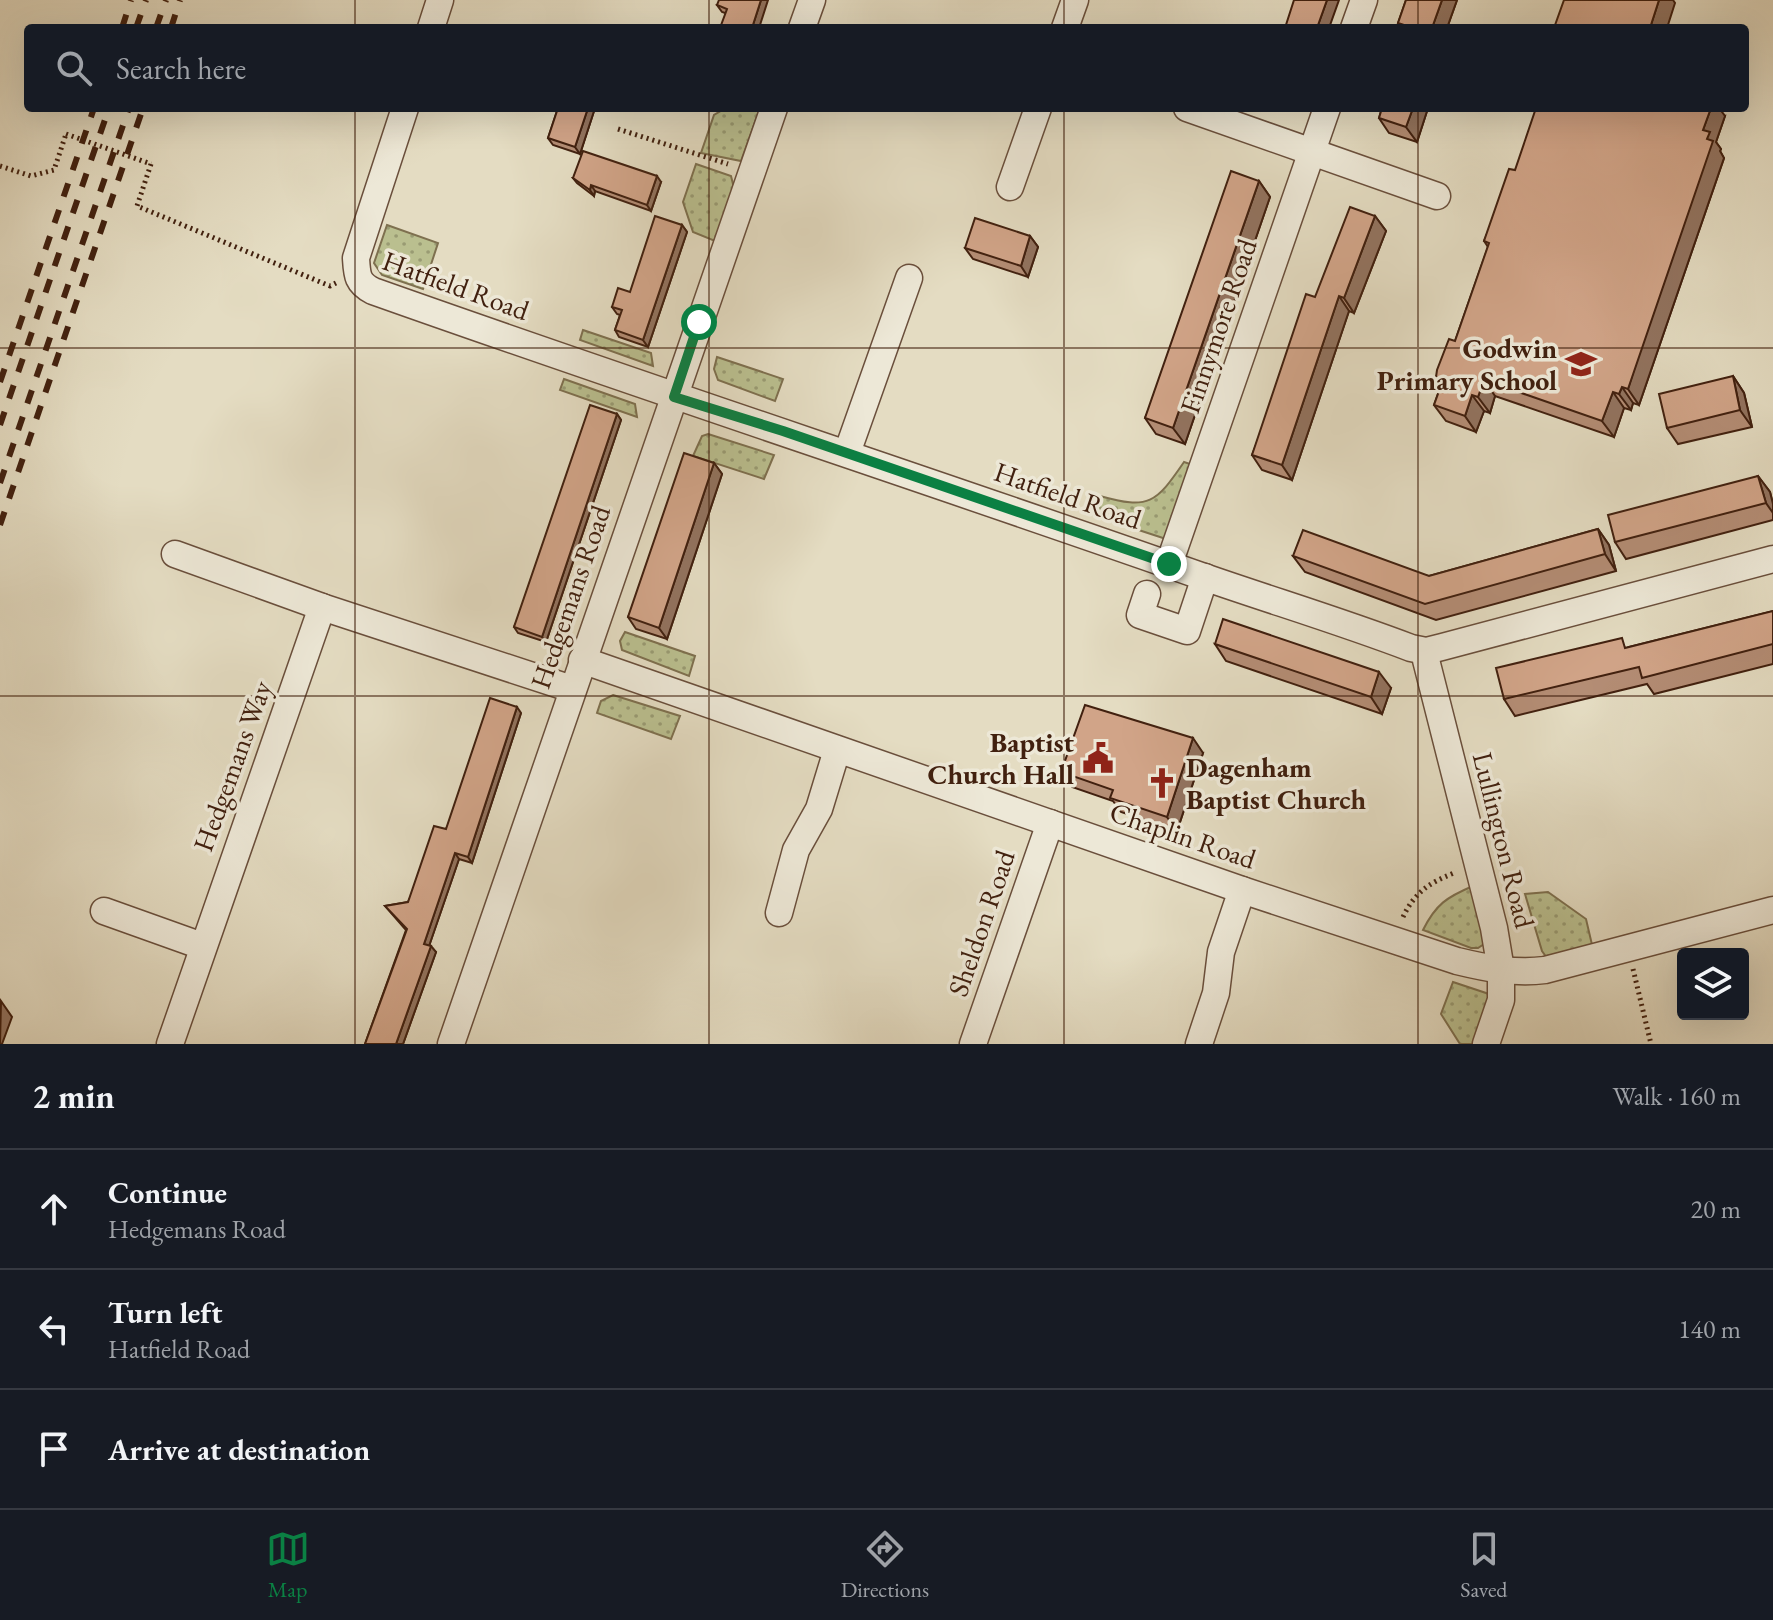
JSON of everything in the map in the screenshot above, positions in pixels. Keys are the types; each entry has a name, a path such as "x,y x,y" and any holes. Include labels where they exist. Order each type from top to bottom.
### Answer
{"street":[{"path":"432,24 440,0"},
{"path":"803,24 812,0"},
{"path":"1066,24 1075,0"},
{"path":"1355,24 1364,0"},
{"path":"357,275 356,258 404,112"},
{"name":"Hedgemans Road","path":"451,1044 773,112"},
{"path":"1010,187 1037,112"},
{"path":"1198,112 1437,196"},
{"name":"Finnymore Road","path":"1169,564 1326,112"},
{"name":"Hatfield Road","path":"357,275 361,285 373,291 674,397 1426,651"},
{"path":"847,453 909,278"},
{"path":"175,554 322,607 572,689"},
{"path":"1426,651 1773,559"},
{"path":"1147,594 1140,615 1187,631 1205,577"},
{"name":"Hedgemans Way","path":"170,1044 322,607"},
{"name":"Lullington Road","path":"1426,651 1480,866 1501,970 1501,1000 1486,1044"},
{"name":"Chaplin Road","path":"582,660 1242,890 1457,961 1501,970 1545,970 1773,910"},
{"path":"779,913 796,850 819,809 837,750"},
{"name":"Sheldon Road","path":"973,1044 1050,823"},
{"path":"1199,1044 1216,993 1221,952 1242,890"},
{"path":"104,911 202,946"}],"path":[{"path":"618,129 752,172"},
{"path":"0,166 31,176 54,170 66,134 151,164 137,206 330,286 357,275"},
{"path":"1394,940 1411,899 1428,884 1455,872 1480,866"},
{"path":"1628,949 1651,1044"}],"green space":[{"path":"719,112 759,112 741,161 701,153 714,115"},
{"path":"696,164 731,176 734,188 715,241 693,232 683,202"},
{"path":"387,225 438,243 423,289 382,275 374,263"},
{"path":"583,330 651,353 653,366 580,340"},
{"path":"717,357 783,379 775,401 718,380 714,369"},
{"path":"564,379 635,404 637,417 560,390"},
{"path":"708,434 774,455 764,479 693,456 702,436"},
{"path":"1184,462 1199,467 1166,539 1093,515 1100,496 1130,502 1150,500 1166,487"},
{"path":"625,632 695,656 689,676 622,650 620,641"},
{"path":"613,695 680,716 671,739 597,713 601,701"},
{"path":"1473,886 1484,944 1471,948 1423,930 1443,902"},
{"path":"1548,892 1586,919 1593,949 1547,958 1542,951 1525,894"},
{"path":"1453,982 1492,997 1481,1044 1460,1044 1441,1014"}],"building":[{"path":"719,0 761,0 753,24 721,24 727,9 717,5"},
{"path":"1294,0 1327,0 1318,24 1286,24"},
{"path":"1406,0 1442,0 1433,24 1398,23"},
{"path":"1564,0 1659,0 1651,24 1555,24"},
{"path":"557,112 587,112 575,147 548,138"},
{"path":"1381,112 1412,112 1406,127 1379,118"},
{"name":"Godwin Primary School","path":"1535,112 1710,112 1703,130 1710,132 1707,139 1713,141 1628,389 1622,387 1619,394 1613,392 1602,421 1484,380 1478,397 1472,395 1465,416 1434,405 1443,380 1436,377 1437,370 1449,339 1455,341 1489,243 1484,241 1509,169 1515,170"},
{"path":"583,151 657,176 647,205 591,185 590,190 573,178"},
{"path":"1231,171 1259,181 1173,428 1145,418"},
{"path":"1350,207 1375,216 1344,298 1339,296 1282,465 1252,455 1306,294 1315,297"},
{"path":"655,216 682,225 643,340 615,330 622,310 612,307 618,288 630,292"},
{"path":"975,218 1030,236 1021,266 965,248"},
{"path":"1733,376 1740,410 1667,428 1659,394"},
{"path":"590,405 617,414 542,637 514,627"},
{"path":"684,453 714,463 659,628 628,617"},
{"path":"1758,476 1766,503 1615,542 1608,515"},
{"path":"1598,529 1605,554 1425,604 1293,556 1303,530 1429,576"},
{"path":"1773,611 1773,644 1642,678 1639,667 1504,699 1496,668 1622,638 1625,648"},
{"path":"1223,619 1379,672 1371,697 1215,644"},
{"path":"490,698 517,707 468,857 455,853 424,944 431,946 396,1044 365,1044 407,929 385,906 408,902 434,826 446,829"},
{"path":"1085,705 1193,738 1167,817 1110,798 1113,790 1061,772"}],"railway":[{"path":"123,24 131,0"},
{"path":"137,24 146,0"},
{"path":"157,24 166,0"},
{"path":"172,24 180,0"},
{"path":"0,382 93,112"},
{"path":"0,425 108,112"},
{"path":"0,483 128,112"},
{"path":"0,525 142,112"}],"place":[{"name":"Godwin Primary School","path":"1581,364"},
{"name":"Baptist Church Hall","path":"1098,758"},
{"name":"Dagenham Baptist Church","path":"1162,783"}],"route":[{"path":"699,322 674,397 783,431 1169,564"}]}
